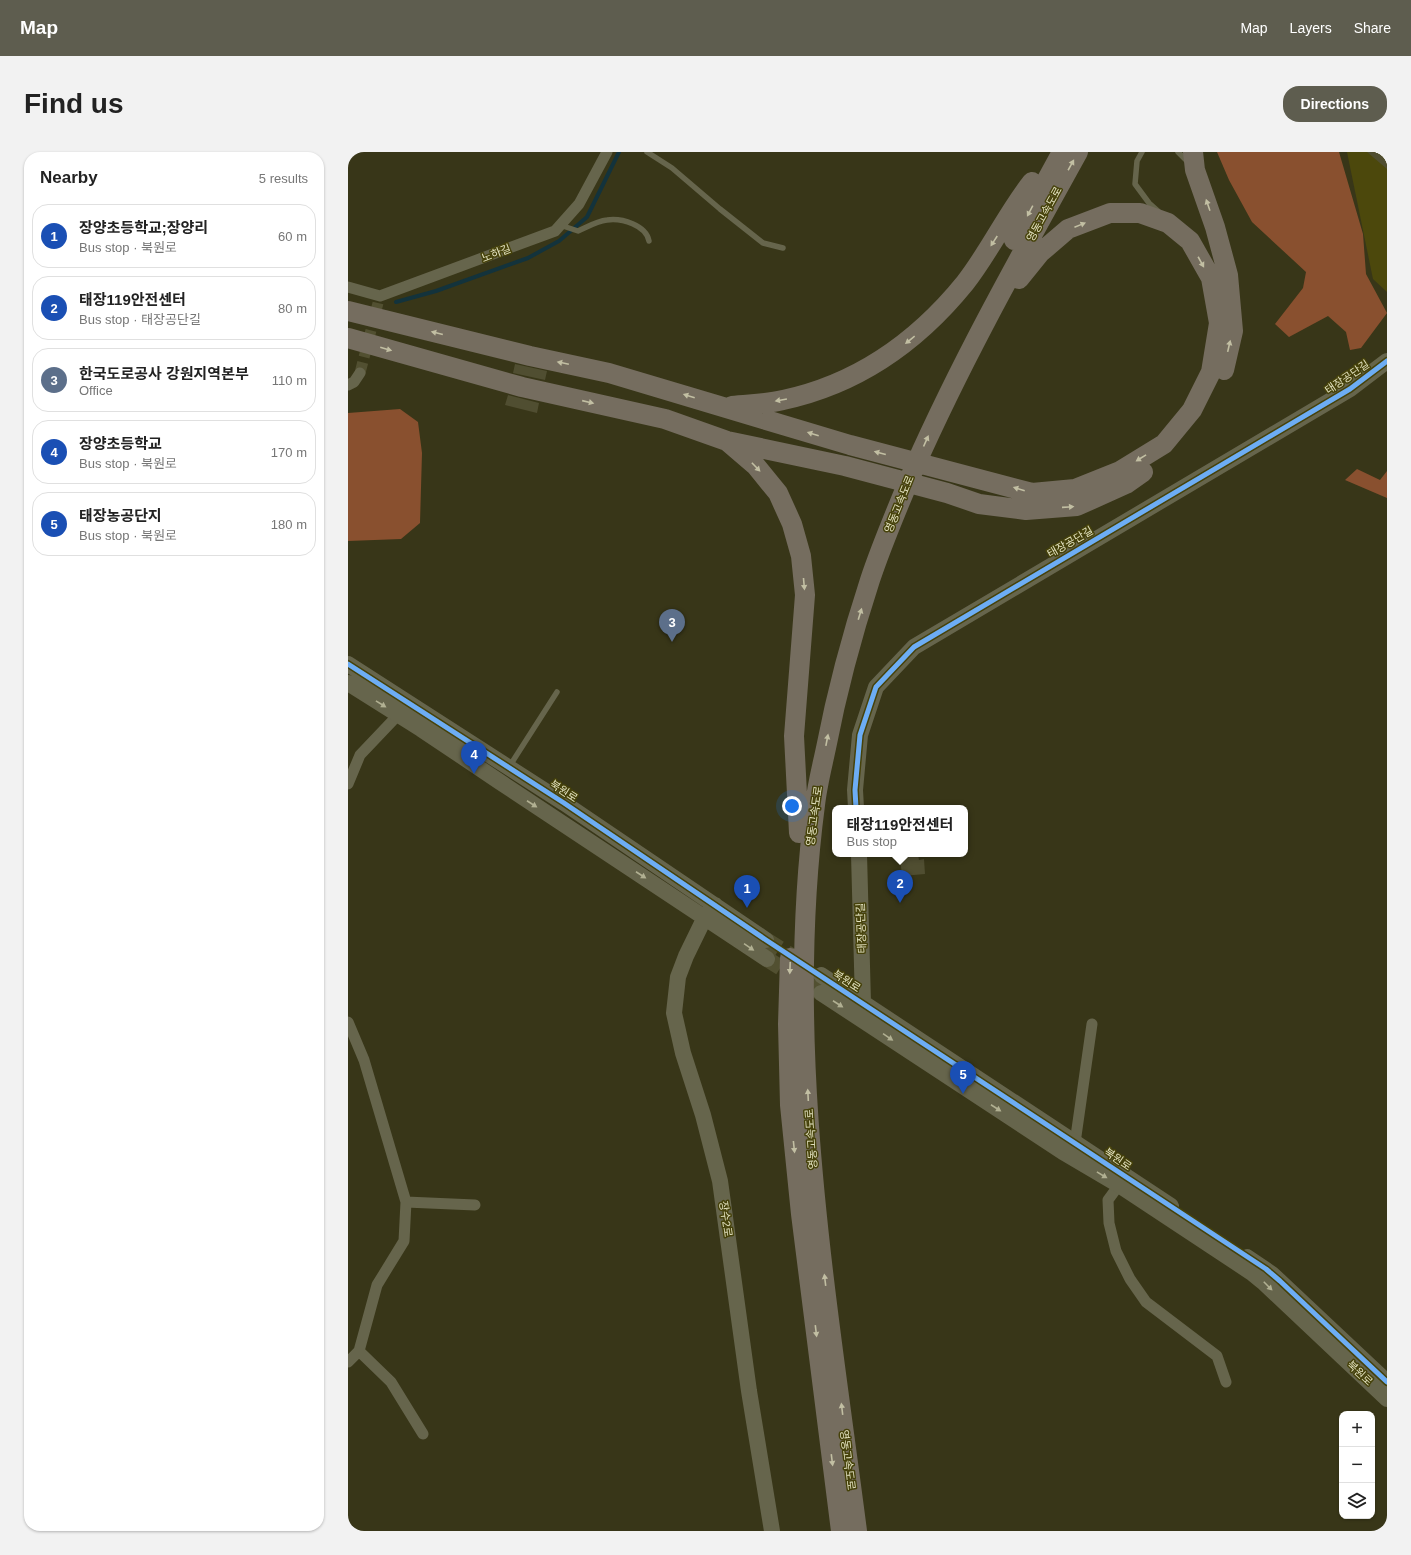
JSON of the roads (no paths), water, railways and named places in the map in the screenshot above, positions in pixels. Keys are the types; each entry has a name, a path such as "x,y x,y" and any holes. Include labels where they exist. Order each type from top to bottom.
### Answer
{"highway":[{"path":"723,406 782,401 820,390 854,375 883,359 909,341 931,320 965,282 993,243 1029,186 1056,152"},
{"name":"영동고속도로","path":"841,1531 790,1105 803,949 798,916 800,833 814,738 830,669 852,591 881,512 916,431 956,349 1062,152"},
{"name":"영동고속도로","path":"798,916 808,861 815,800 830,727 870,579 896,510 937,417 985,321 1078,152"},
{"path":"348,338 522,387 665,419 727,441 845,466 947,493 979,504 1026,510 1077,506 1126,484 1171,455 1200,418 1222,378 1233,331 1228,275 1194,161"},
{"path":"348,311 530,356 609,372 850,445 1032,493 1074,489 1120,471 1164,444 1192,410 1211,372 1219,323 1211,278 1190,241 1168,223 1140,213 1110,213 1068,229 1040,253 985,321"},
{"path":"727,441 756,466 778,493 792,524 801,556 805,595 794,736 800,833"},
{"name":"영동고속도로","path":"796,1023 819,1231 857,1531"}],"street":[{"name":"노하길","path":"348,287 379,300 555,231 562,226 579,204 607,152"},
{"name":"태장공단길","path":"856,805 855,790 860,735 876,687 914,647 1350,389 1387,361"},
{"path":"348,386 354,382 360,373"},
{"name":"북원로","path":"348,664 564,803 710,911 767,959"},
{"name":"북원로","path":"348,683 398,714 500,782 710,911 766,940"},
{"path":"348,784 360,755 398,714"},
{"path":"500,782 509,767"},
{"name":"태장공단길","path":"859,857 859,1009"},
{"name":"장수2로","path":"710,911 686,956 678,977 674,1013 683,1052 703,1115 720,1182 749,1391 772,1531"},
{"name":"북원로","path":"821,975 859,1009 1072,1149 1272,1274 1387,1382"},
{"name":"북원로","path":"820,993 859,1009"},
{"path":"348,1022 364,1060 406,1202 404,1241 377,1285 360,1352 348,1362"},
{"path":"1072,1149 1092,1024"},
{"name":"북원로","path":"1072,1149 1119,1185 1263,1282 1387,1399"},
{"path":"1119,1185 1108,1200 1109,1223 1116,1252 1130,1279 1146,1302 1217,1356 1226,1382"},
{"path":"406,1202 475,1205"},
{"path":"360,1352 391,1382 422,1434"}],"lane":[{"path":"647,152 672,168 763,243 783,248"},
{"path":"1142,152 1137,161 1135,184 1149,203 1190,241"},
{"path":"1178,152 1194,161"},
{"path":"562,226 578,232 606,220 621,220 636,225 648,235 650,241"},
{"path":"509,767 557,692"}],"waterway":[{"path":"396,302 436,291 528,258 559,241 587,217 619,152"}],"tunnel":[{"path":"360,373 378,303"},
{"path":"766,940 801,962"},
{"path":"767,959 821,993"}],"place":[{"name":"한국도로공사 강원지역본부","path":"672,642"},
{"name":"장양초등학교","path":"474,774"},
{"name":"태장119안전센터","path":"900,903"},
{"name":"장양초등학교;장양리","path":"747,908"},
{"name":"태장농공단지","path":"963,1094"}]}
